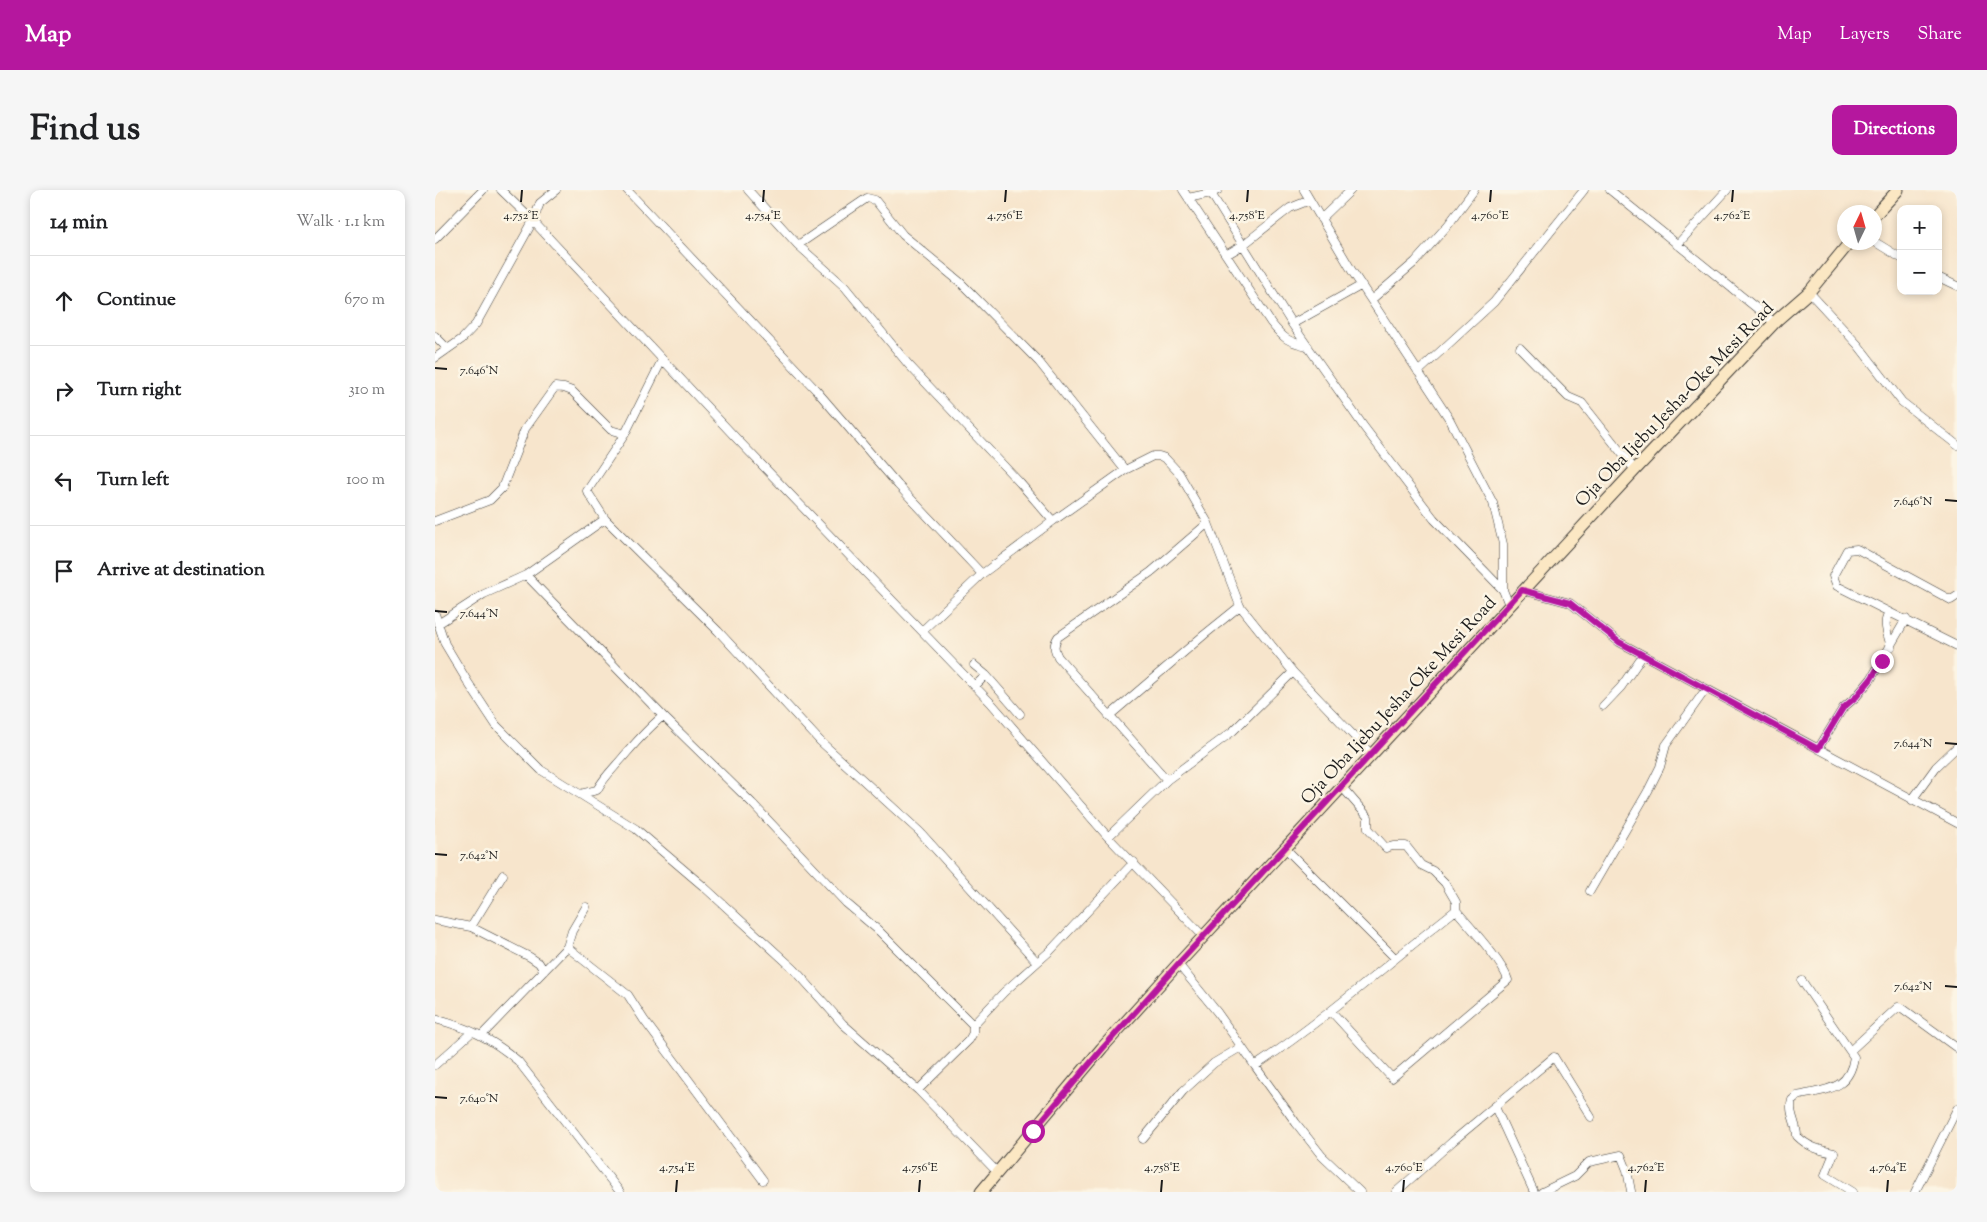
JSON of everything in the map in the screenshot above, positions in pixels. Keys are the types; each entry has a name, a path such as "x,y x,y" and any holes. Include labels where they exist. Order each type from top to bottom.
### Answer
{"main road":[{"path":"1882,208 1898,190"},
{"name":"Oja Oba Ijebu Jesha-Oke Mesi Road","path":"981,1192 1103,1048 1178,964 1286,849 1522,590 1775,323 1809,292 1843,250"}],"street":[{"path":"435,238 483,190"},
{"path":"501,190 533,221 662,360 975,686 1108,837 1204,937"},
{"path":"435,358 462,339 476,324 541,203 556,190"},
{"path":"627,190 816,390 898,485 982,574"},
{"path":"748,190 798,245 845,287 908,364 1020,483 1053,521"},
{"path":"1183,190 1279,333 1291,343 1308,346"},
{"path":"1304,190 1361,285 1450,420 1493,503 1503,544 1503,590 1509,605"},
{"path":"1321,219 1351,190"},
{"path":"1371,300 1415,262 1448,225 1474,190"},
{"path":"1419,372 1494,302 1584,190"},
{"path":"1610,190 1636,209 1677,245 1775,323"},
{"path":"1677,245 1727,190"},
{"path":"1189,198 1213,191 1243,245 1292,324 1364,427 1434,519 1503,590"},
{"path":"798,245 867,198 875,200 903,235 960,282 1039,362 1125,470"},
{"path":"1226,255 1243,245 1290,208 1310,200"},
{"path":"1882,246 1897,256"},
{"path":"1942,279 1957,286"},
{"path":"1292,324 1361,285"},
{"path":"1809,292 1858,345 1902,402 1957,445"},
{"path":"435,336 448,350"},
{"path":"1520,348 1568,397 1582,403 1635,470"},
{"path":"662,360 625,434 587,491 605,518 718,632 820,741 920,832 1037,962"},
{"path":"435,521 490,500 502,488 525,429 555,387 572,391 611,430 625,434"},
{"path":"921,631 982,574 1053,521 1125,470 1153,456 1165,458 1179,473 1208,523 1241,606 1293,672 1372,755"},
{"path":"438,624 484,594 526,575 605,518"},
{"path":"1167,780 1058,657 1054,650 1054,643 1058,637 1151,572 1208,523"},
{"path":"1957,596 1951,600 1857,549 1847,550 1833,576 1837,586 1957,646"},
{"path":"526,575 663,716 752,803 846,903 878,930 973,1025"},
{"path":"1522,590 1570,603 1581,610 1609,635 1643,655 1912,800 1957,822"},
{"path":"1109,716 1241,606"},
{"path":"1889,612 1885,618 1885,626 1891,647"},
{"path":"435,614 445,644 496,725 541,770 636,829 703,886 794,969 843,1024 918,1090 999,1173"},
{"path":"1818,749 1843,708 1856,697 1871,679 1906,619"},
{"path":"1603,706 1621,687 1643,655"},
{"path":"974,665 986,675 1020,714"},
{"path":"1108,837 1167,780 1233,731 1293,672"},
{"path":"975,686 986,675"},
{"path":"1590,890 1648,791 1659,768 1666,745 1705,689"},
{"path":"580,794 597,790 614,765 624,757 641,735 663,716"},
{"path":"1912,800 1936,767 1957,747"},
{"path":"1331,1011 1392,1078 1508,980 1500,964 1456,910 1456,902 1445,883 1433,871 1421,865 1406,846 1386,848 1368,828 1368,817 1342,787"},
{"path":"1286,849 1395,958"},
{"path":"918,1090 969,1040 973,1033 973,1025 988,1008 1049,951 1133,862"},
{"path":"471,927 503,875"},
{"path":"482,1035 567,947 572,931 586,908"},
{"path":"1255,1066 1295,1040 1456,910"},
{"path":"435,920 471,927 530,957 539,963 544,971"},
{"path":"567,947 628,995 644,1020 763,1180"},
{"path":"1178,964 1217,1012 1296,1123 1322,1156 1360,1192"},
{"path":"1802,981 1854,1057 1845,1082 1797,1096 1790,1105 1791,1112 1797,1127 1797,1136 1805,1144 1815,1149 1834,1153 1825,1175 1853,1192"},
{"path":"1851,1050 1897,1007 1902,1008 1957,1048"},
{"path":"435,1019 482,1035 499,1045 517,1061 620,1192"},
{"path":"435,1065 472,1032"},
{"path":"1143,1139 1183,1091 1213,1064 1241,1047"},
{"path":"1396,1192 1554,1057 1591,1117"},
{"path":"1495,1106 1534,1192"},
{"path":"1915,1192 1957,1109"},
{"path":"1542,1192 1575,1176 1589,1162 1621,1154 1627,1170 1631,1191"}],"route":[{"path":"1033,1131 1103,1048 1178,964 1286,849 1522,590 1570,603 1619,642 1818,749 1843,708 1856,697 1871,679 1882,661"}]}
